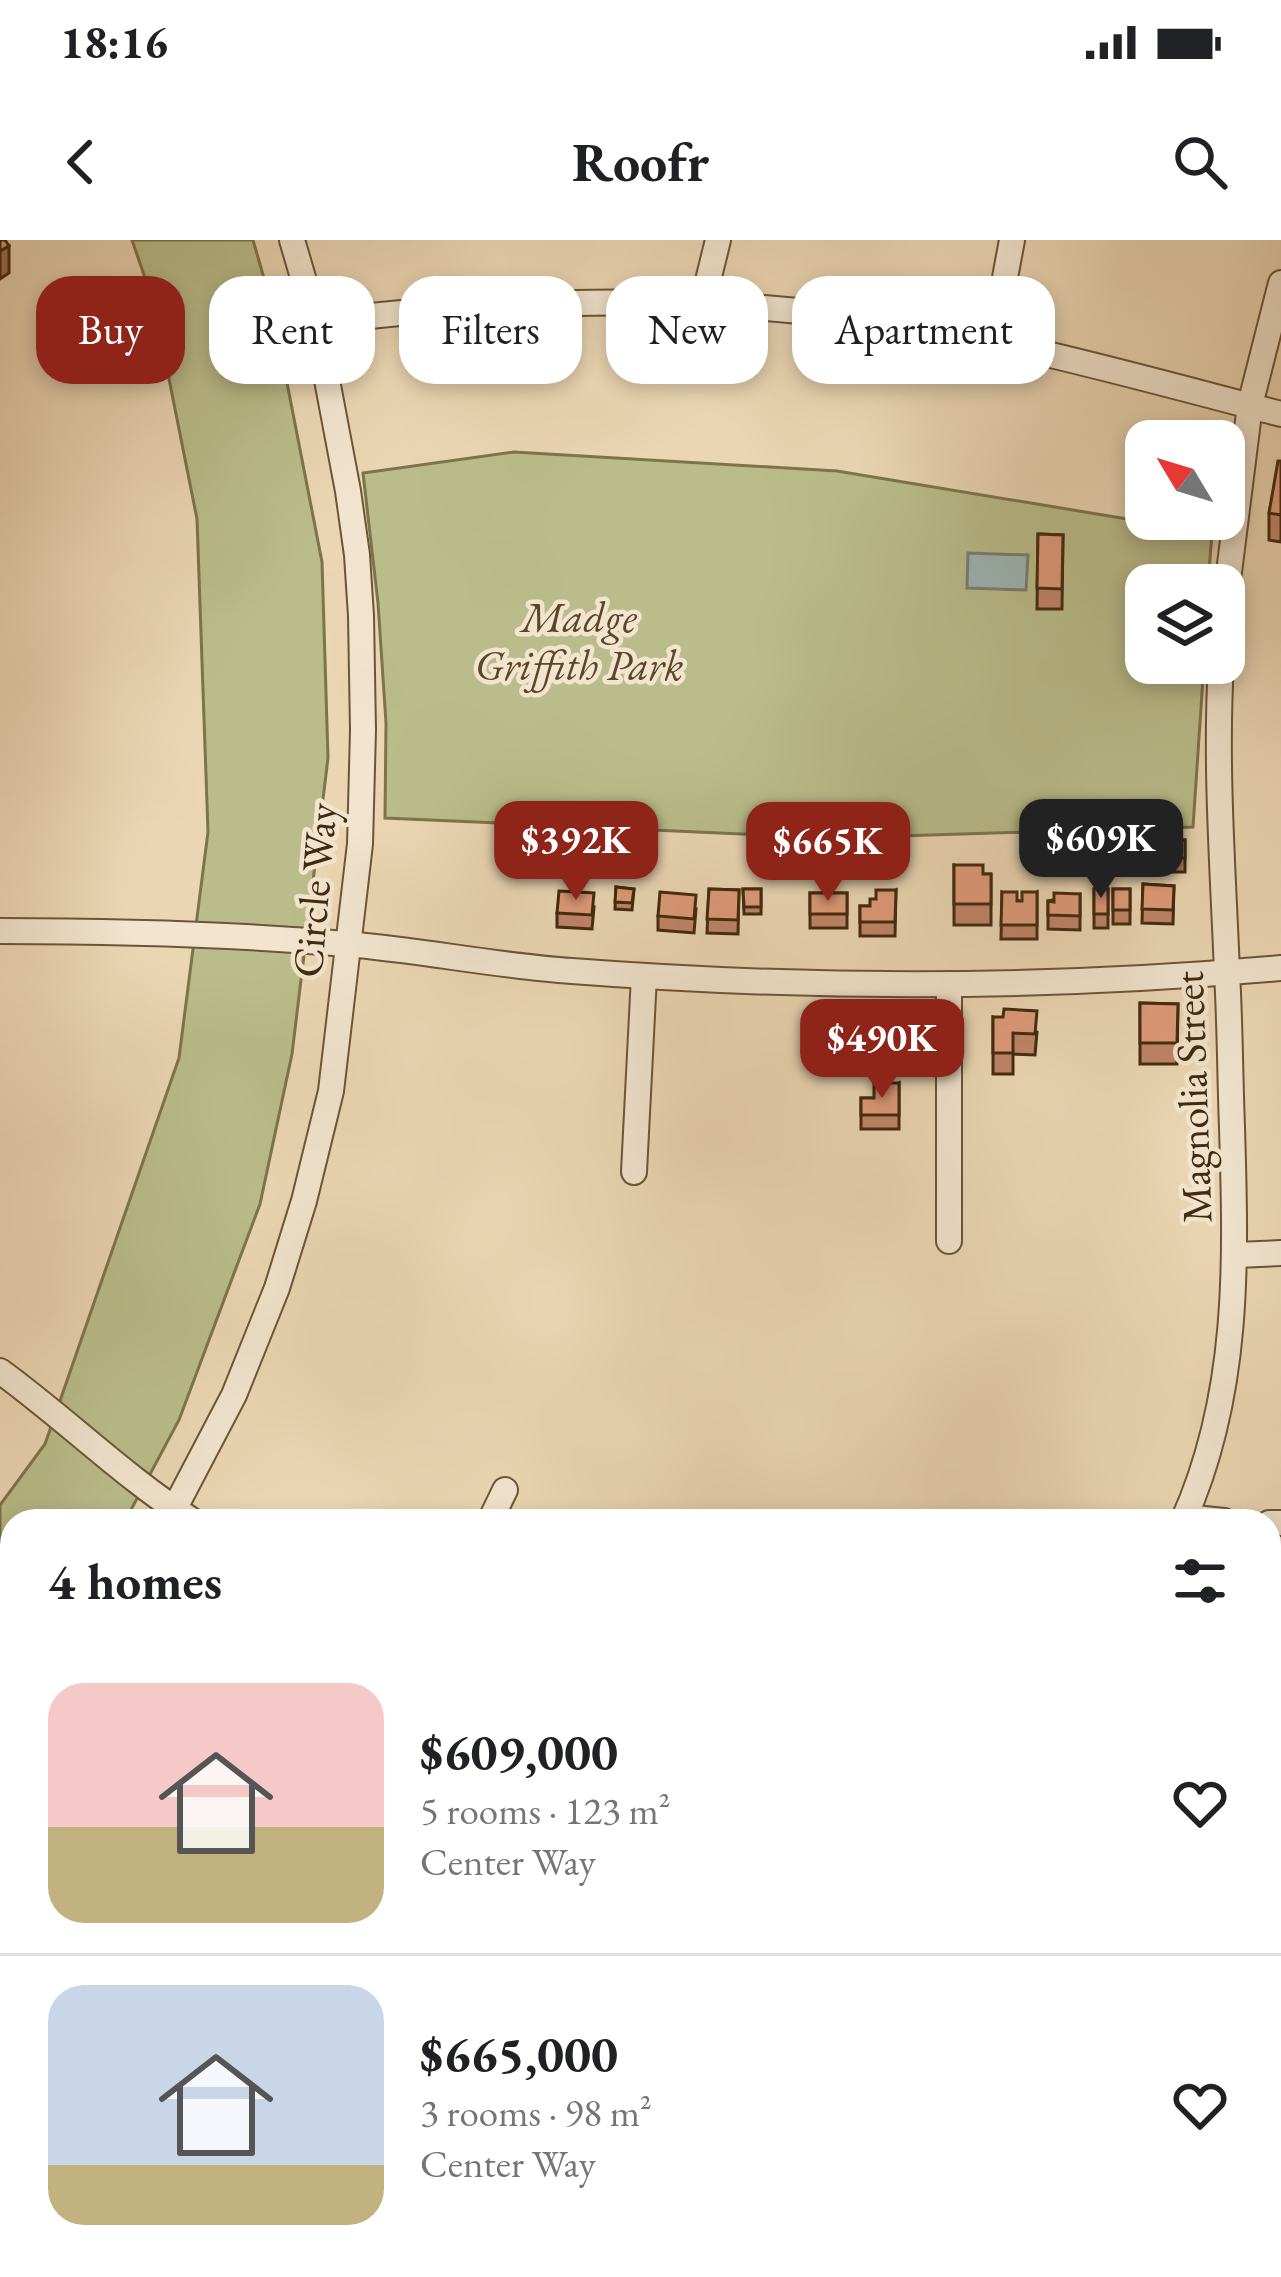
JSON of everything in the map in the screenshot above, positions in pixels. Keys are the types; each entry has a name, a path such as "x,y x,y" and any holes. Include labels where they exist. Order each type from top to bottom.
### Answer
{"street":[{"name":"Circle Way","path":"292,240 303,276"},
{"path":"709,276 718,240"},
{"path":"1005,276 1012,240"},
{"path":"1230,564 1250,406 1281,283"},
{"path":"375,316 498,304 606,303"},
{"path":"1055,357 1281,414"},
{"name":"Circle Way","path":"183,1509 284,1267 332,1091 360,844 363,772 361,616 348,490 328,384"},
{"name":"Magnolia Street","path":"1187,1509 1220,1412 1236,1255 1219,807 1221,684"},
{"path":"0,932 156,932 350,944 491,963 644,976 798,982 950,984 1281,968"},
{"path":"634,1172 644,976"},
{"path":"949,1240 950,984"},
{"path":"1236,1255 1281,1253"},
{"path":"0,1370 169,1509"},
{"path":"496,1509 505,1490"}],"green space":[{"path":"132,240 253,240 263,276 209,276 209,384 287,384 322,562 328,758 292,1054 260,1204 179,1420 131,1509 0,1509 45,1444 179,1058 208,832 197,519 170,384 185,384 185,276 144,276"},
{"name":"Madge Griffith Park","path":"514,452 837,471 1125,519 1125,540 1211,540 1210,564 1125,564 1125,684 1203,684 1193,827 834,838 385,818 386,723 363,473"}],"water":[{"path":"968,553 1028,555 1026,590 967,588"}],"building":[{"path":"1281,461 1281,515 1269,513"},
{"path":"1038,534 1063,535 1062,589 1037,588"},
{"path":"1164,840 1185,840 1185,858 1164,858"},
{"path":"954,865 983,865 983,874 991,874 991,904 954,904"},
{"path":"1143,884 1174,886 1173,910 1142,909"},
{"path":"616,887 634,889 632,903 615,902"},
{"path":"709,889 739,890 738,920 707,919"},
{"path":"743,889 761,889 761,907 744,907"},
{"path":"1094,889 1108,889 1108,914 1094,914"},
{"path":"1113,889 1130,889 1130,910 1113,910"},
{"path":"876,890 896,890 895,922 860,922 860,906 870,906"},
{"path":"559,891 594,893 592,915 557,913"},
{"path":"660,892 696,895 694,919 658,916"},
{"path":"1002,892 1017,892 1017,901 1022,901 1022,892 1037,892 1037,925 1001,925"},
{"path":"810,893 847,893 847,914 810,914"},
{"path":"1054,893 1080,894 1080,916 1048,915 1048,901 1054,902"},
{"path":"1140,1003 1178,1004 1177,1043 1140,1043"},
{"path":"1004,1009 1037,1011 1035,1034 1013,1033 1013,1053 993,1053 993,1017 1003,1017"},
{"path":"874,1083 899,1083 899,1115 861,1115 861,1098 874,1098"}]}
